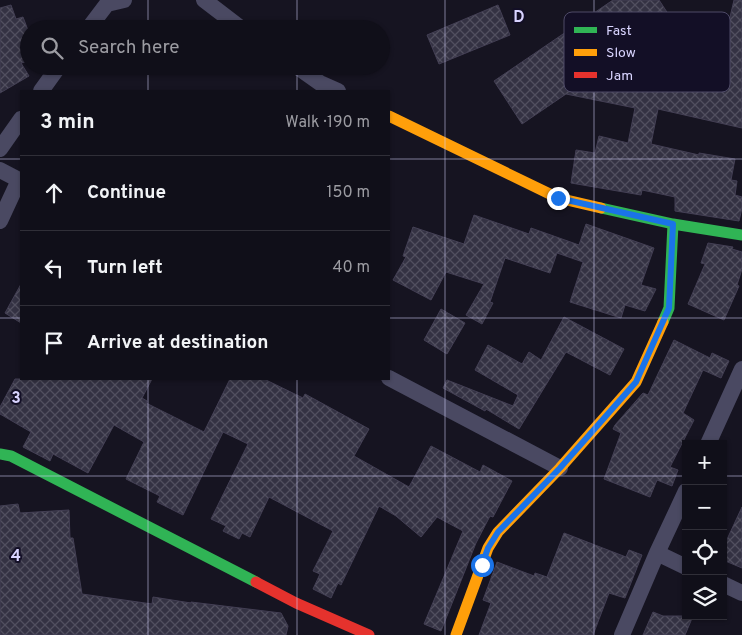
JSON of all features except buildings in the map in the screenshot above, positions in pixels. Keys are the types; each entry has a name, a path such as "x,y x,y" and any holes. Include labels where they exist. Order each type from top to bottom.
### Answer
{"street":[{"path":"94,20 106,2 124,0"},
{"path":"204,0 230,20"},
{"path":"42,90 53,75"},
{"path":"309,75 320,83 336,90"},
{"path":"390,116 558,198 673,224 742,235"},
{"path":"0,149 20,120"},
{"path":"0,170 20,180 0,221"},
{"path":"456,635 488,548 498,532 560,468 636,382 669,308 673,224"},
{"path":"710,440 742,369"},
{"path":"390,379 560,468"},
{"path":"0,454 11,456 296,603 369,635"},
{"path":"622,635 682,500"},
{"path":"657,553 682,565"},
{"path":"727,586 742,593"}],"traffic: fast":[{"path":"601,208 673,224 742,235"},
{"path":"663,322 669,308 673,224"},
{"path":"0,454 11,456 256,582"}],"traffic: slow":[{"path":"390,116 558,198 601,208"},
{"path":"456,635 488,548 498,532 560,468 636,382 663,322"}],"traffic: jam":[{"path":"256,582 296,603 369,635"}],"route":[{"path":"482,565 488,548 498,532 560,468 636,382 669,308 673,224 558,198"}]}
